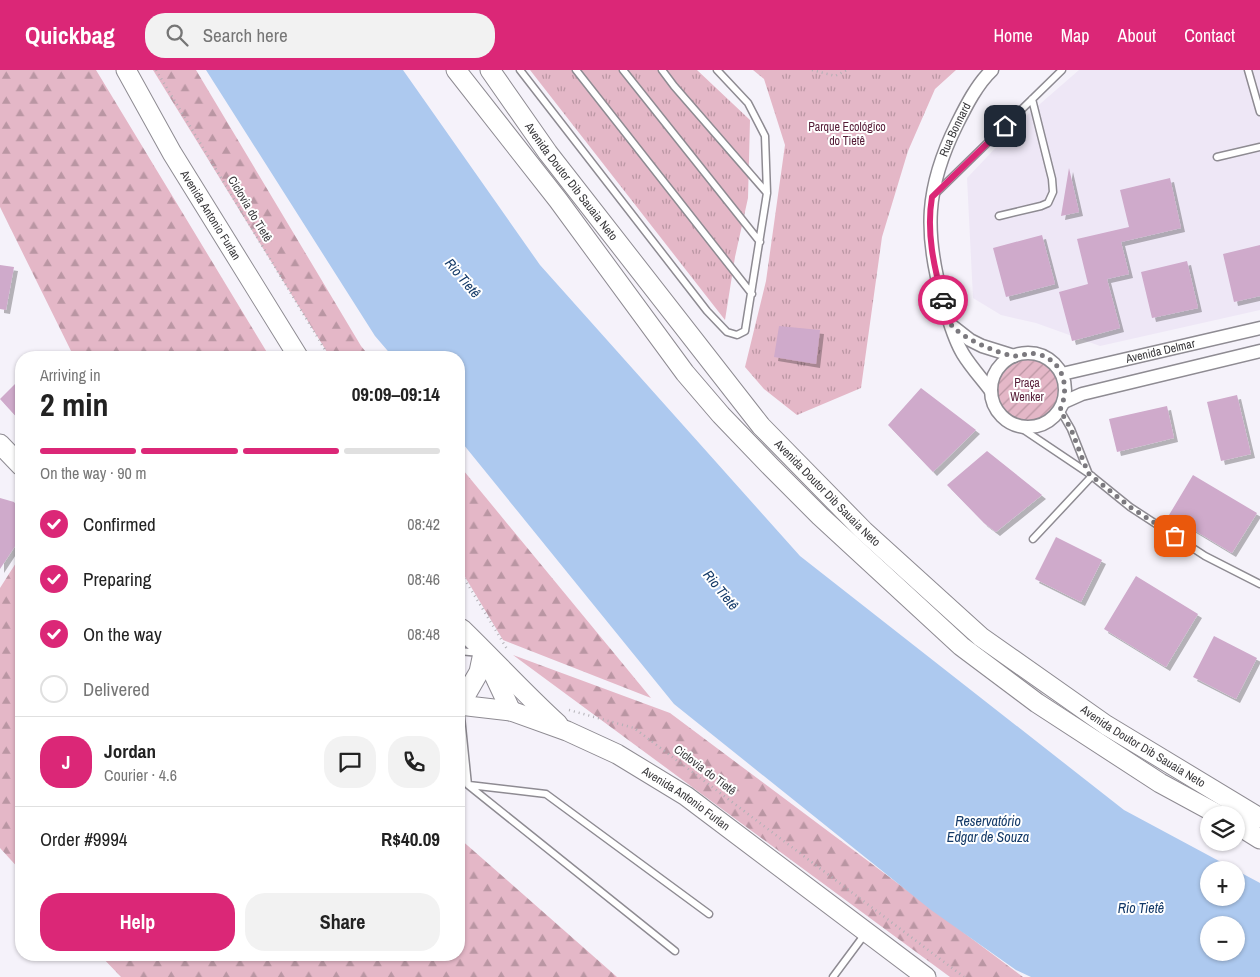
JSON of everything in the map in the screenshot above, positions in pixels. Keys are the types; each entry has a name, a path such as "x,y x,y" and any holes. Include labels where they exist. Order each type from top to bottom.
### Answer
{"main road":[{"name":"Avenida Antonio Furlan","path":"126,70 172,153 295,351"},
{"name":"Avenida Doutor Dib Sauaia Neto","path":"456,70 558,200 685,373 770,467 915,605 968,652 1037,703 1160,783 1202,806"},
{"name":"Avenida Doutor Dib Sauaia Neto","path":"490,70 548,154 760,426 864,532 981,637 1106,726 1260,818"},
{"path":"0,444 15,460"},
{"path":"465,631 513,679 531,700 567,731"},
{"path":"465,632 483,653 512,710"},
{"path":"465,695 479,672 483,653"},
{"name":"Avenida Antonio Furlan","path":"465,706 512,710 567,731 617,754 686,796 926,977"},
{"path":"1245,830 1260,839"}],"street":[{"name":"Rua Bonnard","path":"991,391 963,354 950,324 935,272 930,240 930,211 945,147 965,107 992,70"},
{"path":"950,324 970,340 982,346 1014,356"},
{"name":"Avenida Delmar","path":"1062,374 1260,328"},
{"name":"Avenida Delmar","path":"1062,406 1082,394 1260,351"},
{"path":"1025,353 1036,354 1047,358 1056,365 1062,374 1065,383 1062,406 1052,419 1041,425 1030,427 1018,426 1007,421 998,413 991,391 992,380 1004,361 1025,353"}],"lane":[{"path":"520,70 707,311 727,332 737,335 745,331 760,242 767,192 765,136 748,102 716,70"},
{"path":"576,70 752,294"},
{"path":"622,70 760,242"},
{"path":"662,70 767,192"},
{"path":"932,197 1062,70"},
{"path":"1248,70 1260,112"},
{"path":"999,216 1048,203 1053,192 1052,179 1032,99"},
{"path":"1217,157 1260,147"},
{"path":"1062,406 1090,474"},
{"path":"1018,426 1090,474 1130,507 1205,556 1260,584"},
{"path":"1033,538 1090,474"},
{"path":"465,652 483,653"},
{"path":"465,758 468,785 675,951"},
{"path":"468,785 546,794 709,914"},
{"path":"832,977 866,932"}],"path":[{"name":"Ciclovia do Tietê","path":"156,70 326,351"},
{"path":"812,70 835,76 846,70"},
{"path":"465,580 508,651"},
{"name":"Ciclovia do Tietê","path":"569,710 634,728 964,977"}],"shaded area":[{"path":"1079,70 1260,70 1260,310 1100,346 1036,323 1001,315 973,298 967,178 1025,117"}],"green space":[{"path":"0,70 96,70 266,351 71,351 0,207"},
{"path":"153,70 196,70 365,351 326,351"},
{"path":"530,70 697,70 750,120 748,198 735,257 725,320"},
{"name":"Parque Ecológico do Tietê","path":"753,70 956,70 935,89 908,151 882,237 861,388 797,415 764,389 745,367 766,281 785,145 764,79"},
{"name":"Praça Wenker","path":"1021,359 1033,359 1049,368 1056,378 1058,390 1056,402 1049,412 1033,421 1021,421 1010,416 1001,407 996,396 996,384 1001,373 1010,364"},
{"path":"465,472 651,698 503,640 465,577"},
{"path":"15,564 15,864 0,848 0,588"},
{"path":"513,655 670,713 1023,977 950,977"},
{"path":"465,843 617,977 121,977 106,961 465,961"}],"water":[{"name":"Reservatório Edgar de Souza","path":"206,70 403,70 540,265 800,556 1124,810 1219,861 1200,861 1200,906 1245,906 1245,875 1260,883 1260,977 1031,977 1016,970 931,910 674,704 465,446 465,351 388,351 375,336"}],"building":[{"path":"1069,168 1079,212 1061,216"},
{"path":"1170,178 1181,228 1121,242 1129,274 1107,279 1120,328 1072,341 1059,292 1088,284 1077,239 1129,227 1120,190"},
{"path":"1042,235 1055,284 1006,297 993,248"},
{"path":"1260,245 1260,296 1234,302 1223,254"},
{"path":"1187,261 1198,308 1152,318 1141,272"},
{"path":"0,265 14,267 6,310 0,309"},
{"path":"779,326 820,330 816,364 774,357"},
{"path":"15,384 15,415 0,399"},
{"path":"921,388 976,430 933,472 888,425"},
{"path":"1237,395 1251,454 1221,461 1207,402"},
{"path":"1167,406 1174,438 1117,452 1109,419"},
{"path":"987,451 1042,495 996,532 984,523 947,485"},
{"path":"1193,475 1257,513 1232,553 1169,515"},
{"path":"0,498 15,503 15,546 0,569"},
{"path":"1056,537 1102,560 1081,602 1035,579"},
{"path":"1136,576 1198,614 1166,667 1104,629"},
{"path":"1214,636 1257,658 1236,699 1193,677"}],"way so far":[{"path":"943,300 950,324 970,340 982,346 1014,356 1025,353 1036,354 1047,358 1056,365 1065,383 1064,402 1060,410 1071,429 1088,473 1130,507 1175,536"}],"route":[{"path":"943,300 935,272 930,240 932,197 1005,126"}],"water label":[{"name":"Rio Tietê","path":"463,278"},
{"name":"Rio Tietê","path":"721,590"},
{"name":"Rio Tietê","path":"1141,908"}]}
